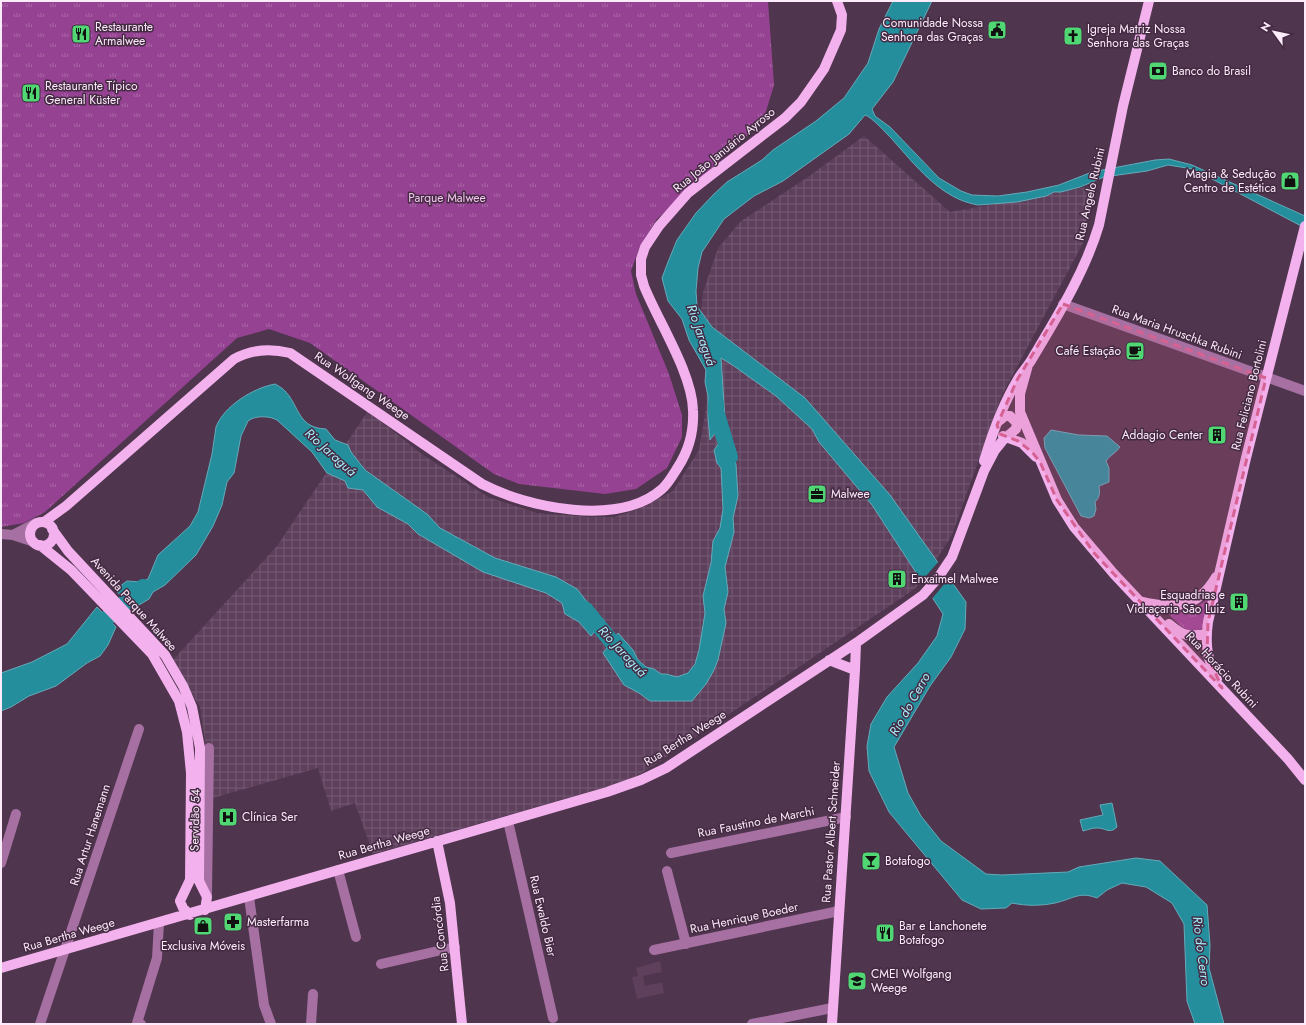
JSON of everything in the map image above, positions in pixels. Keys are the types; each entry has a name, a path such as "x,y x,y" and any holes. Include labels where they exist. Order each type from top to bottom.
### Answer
{"main road":[{"name":"Rua João Januário Ayroso","path":"672,477 686,454 693,426 693,408 682,369 644,286 641,276 641,259 645,248 659,226 688,193 785,118 800,102 824,69 841,30 842,15 837,1"},
{"name":"Rua Angelo Rubini","path":"998,423 1017,380 1028,366 1063,304 1093,244 1149,1"},
{"name":"Rua Feliciano Bortolini","path":"1222,688 1207,654 1207,634 1220,570 1266,378 1304,231"},
{"name":"Rua Wolfgang Weege","path":"46,525 234,359 243,354 265,349 277,350 290,354 482,484 512,497 592,512 624,508 662,489 672,477"},
{"name":"Rua Horácio Rubini","path":"1028,366 1018,406 1057,500 1074,526 1094,553 1222,688 1305,780"},
{"path":"1008,416 1015,420 1016,429 1012,434 1007,436 1000,434 998,423 1002,417 1008,416"},
{"name":"Rua Bertha Weege","path":"984,471 987,454 998,423"},
{"name":"Rua Horácio Rubini","path":"1007,436 1022,443 1040,462"},
{"name":"Rua Bertha Weege","path":"1,968 190,915 229,902 508,821 624,786 655,774 856,643 914,602 938,578 952,557 984,471 995,450 1007,436"},
{"path":"46,525 51,541 37,544 30,532 46,525"},
{"name":"Avenida Parque Malwee","path":"46,525 68,551 92,584 130,624 165,655 175,671 189,700 195,720 201,764 198,877 205,892"},
{"name":"Avenida Parque Malwee","path":"37,544 70,570 92,584"},
{"name":"Rua Feliciano Bortolini","path":"1143,605 1177,606 1188,603 1198,598 1210,587 1220,570"},
{"path":"1143,605 1158,615 1178,632 1187,636 1207,634"},
{"name":"Avenida Parque Malwee","path":"130,624 161,666 179,701 183,714 190,765 190,880 187,888"},
{"name":"Rua Pastor Albert Schneider","path":"832,1024 856,670 856,643"},
{"path":"829,660 856,670"},
{"name":"Rua Concórdia","path":"437,841 450,903 462,1024"},
{"path":"163,922 175,914 181,904 182,895 187,888 192,886 229,902"},
{"path":"205,892 207,900 205,910"},
{"path":"181,904 185,912 190,915"}],"street":[{"name":"Rua Maria Hruschka Rubini","path":"1063,304 1305,391"},
{"name":"Rua Wolfgang Weege","path":"13,536 46,525"},
{"path":"1,534 13,536 37,544"},
{"name":"Rua Artur Hanemann","path":"40,1024 139,729"},
{"name":"Servidão 54","path":"205,892 209,748"},
{"path":"1,863 16,814"},
{"name":"Rua Faustino de Marchi","path":"671,853 846,817"},
{"name":"Rua Ewaldo Bier","path":"508,821 553,1018"},
{"path":"338,870 356,937"},
{"path":"667,871 686,944"},
{"path":"249,897 264,1005 271,1024"},
{"name":"Rua Henrique Boeder","path":"654,950 839,911"},
{"path":"138,1024 156,958 163,922"},
{"path":"381,964 455,947"},
{"path":"311,1024 313,994"},
{"path":"752,1024 832,1008"}],"highlighted area":[{"path":"1063,304 1266,378 1208,622 1207,654 1222,688 1094,553 1057,500 1040,462 1032,452 1018,441 1000,434 997,425 1017,380"}],"shaded area":[{"name":"Malwee","path":"864,136 950,212 1093,186 1083,243 1001,397 952,535 922,582 913,590 633,779 373,854 355,803 331,811 318,768 209,799 207,755 200,707 172,661 277,546 368,411 423,455 488,497 537,513 589,517 614,517 639,509 673,491 699,450 707,402 701,311 703,292 718,248 741,221 808,177"},
{"path":"660,961 662,972 643,976 645,986 662,982 664,993 637,999 632,977 638,976 636,968"}],"green space":[{"name":"Parque Malwee","path":"1,1 768,1 774,85 763,121 657,219 640,246 631,271 636,294 669,374 682,415 682,437 667,468 636,489 605,494 519,484 494,474 310,343 269,329 237,338 45,512 24,523 1,527"},
{"path":"1210,597 1203,628 1193,631 1188,630 1176,622 1169,614 1191,609"}],"water":[{"name":"Rio do Cerro","path":"893,1 932,1 893,82 872,109 875,116 890,127 939,178 961,191 972,195 998,196 1027,192 1059,185 1092,172 1155,160 1169,159 1192,165 1305,216 1305,228 1193,169 1168,165 1147,171 1104,177 1080,187 1061,192 1054,192 1046,196 1017,202 978,205 965,202 952,196 930,180 872,119 865,115 849,134 783,181 754,196 724,219 702,252 698,268 696,291 697,306 712,327 805,398 890,495 966,602 965,629 951,657 930,686 894,747 908,793 921,816 941,841 986,874 1002,875 1068,872 1079,867 1136,858 1160,861 1207,905 1210,945 1209,968 1224,1024 1195,1024 1187,1001 1184,924 1172,903 1146,887 1122,883 1107,890 1097,898 1081,895 1044,905 1012,903 1006,908 981,909 962,900 889,812 869,771 867,746 871,724 887,697 918,663 937,636 943,614 872,505 819,442 812,429 776,396 721,358 725,420 710,440 708,396 705,382 706,370 689,340 682,319 668,301 662,278 677,240 696,213 727,182 762,160 773,150 816,121 844,98 868,63 879,29"},
{"path":"275,384 283,389 289,396 307,423 315,427 326,429 335,440 348,445 351,452 365,470 427,514 440,528 495,558 556,577 577,589 595,612 604,620 591,636 579,622 565,614 562,603 546,593 483,572 418,534 408,524 377,507 363,490 348,488 345,481 327,473 312,452 277,420 262,417 254,418 248,421 241,436 234,473 227,482 222,505 213,526 196,555 165,585 153,592 149,599 134,608 115,590 127,581 141,582 148,579 158,555 190,526 198,512 212,454 216,427 220,419 232,405 240,399 258,389"},
{"path":"1051,430 1079,435 1107,436 1120,447 1106,461 1109,468 1109,482 1099,486 1100,491 1095,502 1096,509 1094,516 1089,518 1081,516 1045,448 1044,438"},
{"path":"727,432 728,443 736,464 738,496 733,518 734,532 725,567 728,592 724,609 726,623 718,660 706,684 692,701 650,701 624,685 603,653 618,633 633,650 638,660 646,667 654,669 661,674 677,677 688,673 695,664 699,650 705,613 703,596 711,563 713,541 720,528 723,509 721,468 717,463 714,450"},
{"path":"97,607 116,627 108,645 100,656 87,663 56,686 29,696 1,711 1,673 32,662 67,644"},
{"path":"1112,803 1117,827 1109,831 1096,828 1083,831 1080,820 1103,815 1100,805"}],"pier":[{"path":"939,561 950,577 931,600 920,583"}],"waterway":[{"name":"Rio Jaraguá","path":"716,404 716,411 730,457"},
{"name":"Rio Jaraguá","path":"91,632 143,587"},
{"name":"Rio Jaraguá","path":"585,609 625,658"}],"place":[{"name":"Comunidade Nossa Senhora das Graças","path":"997,30"},
{"name":"Restaurante Armalwee","path":"81,34"},
{"name":"Igreja Matriz Nossa Senhora das Graças","path":"1073,36"},
{"name":"Banco do Brasil","path":"1158,71"},
{"name":"Restaurante Típico General Küster","path":"31,93"},
{"name":"Magia & Sedução Centro de Estética","path":"1290,181"},
{"name":"Café Estação","path":"1135,351"},
{"name":"Addagio Center","path":"1217,435"},
{"name":"Malwee","path":"817,494"},
{"name":"Enxaimel Malwee","path":"897,579"},
{"name":"Esquadrias e Vidraçaria São Luiz","path":"1239,602"},
{"name":"Clínica Ser","path":"228,817"},
{"name":"Botafogo","path":"871,861"},
{"name":"Masterfarma","path":"233,922"},
{"name":"Exclusiva Móveis","path":"203,926"},
{"name":"Bar e Lanchonete Botafogo","path":"885,933"},
{"name":"CMEI Wolfgang Weege","path":"857,981"}]}
